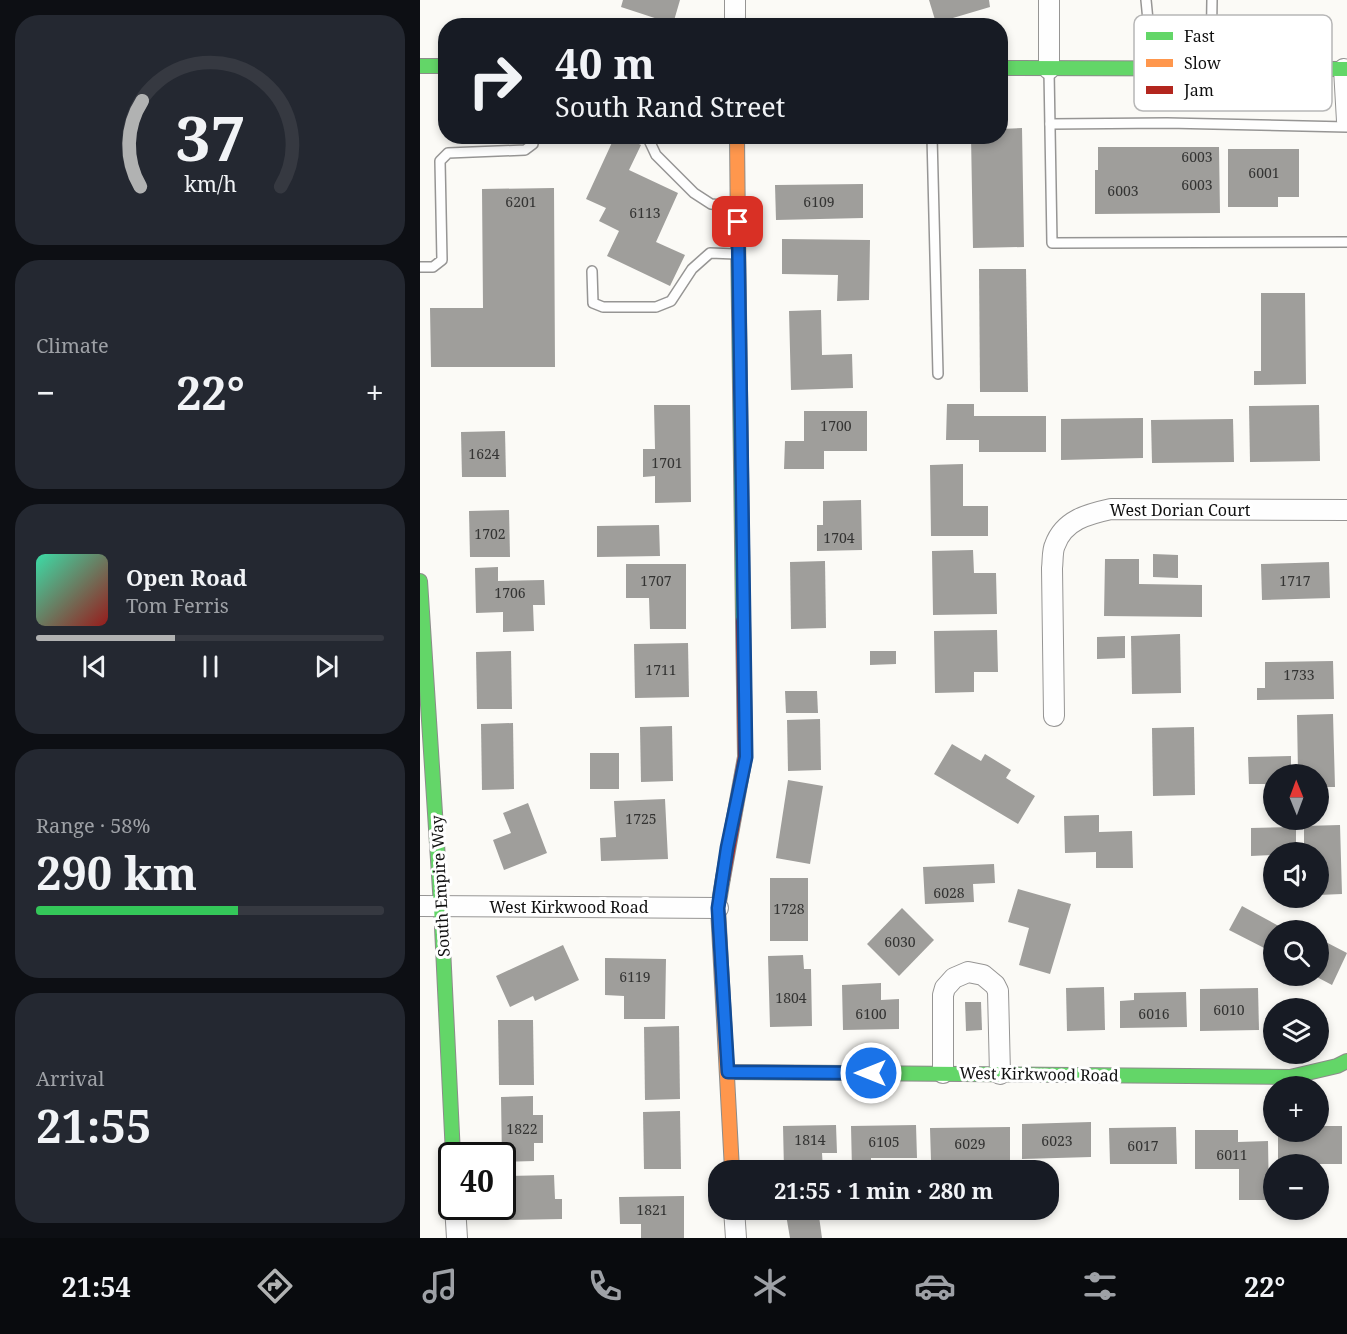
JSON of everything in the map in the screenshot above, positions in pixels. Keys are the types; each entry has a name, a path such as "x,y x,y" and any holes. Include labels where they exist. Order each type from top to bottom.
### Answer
{"street":[{"path":"735,0 735,18"},
{"path":"1049,0 1049,69"},
{"path":"420,66 438,66"},
{"path":"1008,68 1134,68"},
{"path":"1345,69 1347,121"},
{"path":"732,1160 718,908 727,848 746,757 737,144"},
{"name":"West Dorian Court","path":"1054,716 1052,568 1055,545 1067,525 1089,514 1111,509 1347,510"},
{"name":"South Empire Way","path":"420,581 441,906 452,1142"},
{"name":"West Kirkwood Road","path":"420,906 718,908"},
{"path":"943,1073 943,994 949,982 960,974 975,972 987,977 998,991 1000,1074"},
{"name":"West Kirkwood Road","path":"728,1072 1290,1077 1347,1061"},
{"path":"456,1220 457,1238"},
{"path":"735,1220 736,1238"}],"lane":[{"path":"1146,0 1147,15"},
{"path":"1212,0 1212,15"},
{"path":"1049,69 1052,243 1347,243"},
{"path":"1050,124 1167,123 1347,127"},
{"path":"420,267 433,267 442,260 440,161 448,153 525,150 533,144"},
{"path":"651,144 656,155 694,194 711,204 738,206"},
{"path":"932,144 938,374"},
{"path":"592,271 593,303 603,308 656,307 671,301 692,269 710,253 739,254"}],"building":[{"path":"623,0 680,0 675,18 655,18 621,7"},
{"path":"929,0 989,0 990,7 953,18 934,18"},
{"path":"1022,128 1024,247 973,248 971,144 1008,144 1008,129"},
{"path":"611,144 641,145 629,170 678,193 656,242 685,255 670,286 607,256 619,231 599,221 606,208 586,199"},
{"path":"1098,147 1219,147 1220,213 1095,214 1095,170 1098,170"},
{"path":"1228,149 1299,149 1299,197 1278,197 1278,207 1228,207"},
{"path":"863,184 863,218 776,220 775,185"},
{"path":"554,188 555,367 431,367 430,308 483,308 482,189"},
{"path":"782,239 870,240 869,300 837,301 838,275 782,274"},
{"path":"979,269 1026,269 1028,392 980,392"},
{"path":"1261,293 1305,293 1306,384 1254,385 1254,371 1261,371"},
{"path":"821,310 822,355 852,354 853,388 791,390 789,311"},
{"path":"947,404 974,404 974,416 1046,416 1046,452 979,452 979,440 946,440"},
{"path":"654,405 690,405 691,502 655,503 655,476 643,477 643,449 655,449"},
{"path":"1319,405 1320,461 1250,462 1249,406"},
{"path":"804,411 867,411 867,451 824,451 824,469 784,469 785,441 804,441"},
{"path":"1143,418 1143,458 1061,460 1061,419"},
{"path":"1233,419 1234,462 1152,463 1151,420"},
{"path":"505,431 506,477 462,477 461,432"},
{"path":"963,464 963,506 988,506 988,536 931,536 930,465"},
{"path":"861,500 862,550 817,551 817,525 823,525 823,501"},
{"path":"509,510 510,557 470,557 469,511"},
{"path":"659,525 660,556 597,557 597,526"},
{"path":"973,550 974,573 996,573 997,614 933,615 932,551"},
{"path":"1153,554 1178,555 1178,578 1153,577"},
{"path":"1105,559 1139,559 1139,584 1202,585 1202,617 1104,616"},
{"path":"825,561 826,628 791,629 790,562"},
{"path":"1329,562 1330,598 1262,600 1261,564"},
{"path":"626,564 686,564 686,629 650,629 649,598 626,598"},
{"path":"498,567 498,581 544,580 545,605 533,605 534,631 503,632 503,612 476,613 475,568"},
{"path":"997,630 998,672 974,672 974,692 935,693 934,631"},
{"path":"1180,634 1181,693 1132,694 1131,636"},
{"path":"1125,636 1125,658 1097,659 1097,637"},
{"path":"688,643 689,697 635,698 634,644"},
{"path":"511,651 512,709 477,709 476,652"},
{"path":"870,651 896,651 896,664 870,665"},
{"path":"1333,661 1334,699 1257,700 1257,688 1265,688 1265,662"},
{"path":"785,691 817,691 818,713 786,713"},
{"path":"1333,714 1335,787 1329,787 1329,764 1298,764 1297,715"},
{"path":"820,719 821,770 788,771 787,720"},
{"path":"513,723 514,789 482,790 481,724"},
{"path":"672,726 673,781 641,782 640,727"},
{"path":"1194,727 1195,795 1153,796 1152,728"},
{"path":"952,744 981,761 985,754 1011,770 1006,778 1035,796 1018,824 934,774"},
{"path":"590,753 619,753 619,789 590,789"},
{"path":"1291,756 1291,764 1263,764 1263,784 1249,784 1248,757"},
{"path":"788,780 823,786 810,864 776,858"},
{"path":"665,799 668,859 601,861 600,838 616,837 614,801"},
{"path":"528,803 547,853 504,870 493,840 511,833 503,813"},
{"path":"1099,815 1099,832 1132,831 1133,868 1096,868 1096,852 1065,853 1064,816"},
{"path":"1329,825 1340,825 1342,894 1329,895 1329,842 1304,842 1304,830 1329,830"},
{"path":"1251,828 1296,830 1296,842 1263,842 1263,855 1251,856"},
{"path":"994,864 995,883 973,884 974,902 925,904 923,867"},
{"path":"770,878 808,878 808,941 770,941"},
{"path":"1018,889 1071,904 1050,974 1019,965 1029,928 1008,922"},
{"path":"1242,906 1268,920 1263,920 1263,947 1229,930"},
{"path":"902,908 934,940 899,976 867,944"},
{"path":"1329,944 1347,953 1332,985 1329,983"},
{"path":"563,945 579,980 535,1001 533,996 510,1007 496,976"},
{"path":"803,955 804,969 811,969 812,1026 770,1027 768,956"},
{"path":"605,958 666,959 665,1019 624,1019 624,996 605,995"},
{"path":"881,983 881,1000 899,999 899,1029 843,1030 842,985"},
{"path":"1104,987 1105,1030 1067,1031 1066,988"},
{"path":"1258,988 1259,1030 1200,1031 1200,989"},
{"path":"1186,992 1187,1027 1120,1028 1120,1001 1134,1000 1134,993"},
{"path":"965,1002 981,1002 982,1030 966,1031"},
{"path":"498,1020 533,1020 534,1085 499,1085"},
{"path":"679,1026 680,1099 645,1100 644,1027"},
{"path":"533,1096 533,1115 543,1115 543,1143 534,1143 534,1161 516,1162 516,1142 502,1142 501,1097"},
{"path":"680,1111 681,1169 644,1169 643,1112"},
{"path":"1091,1122 1091,1157 1022,1159 1022,1124"},
{"path":"836,1125 837,1153 822,1153 822,1160 784,1160 783,1126"},
{"path":"916,1125 917,1158 852,1160 851,1126"},
{"path":"1329,1126 1342,1126 1342,1164 1329,1164 1329,1154 1278,1154 1278,1142 1329,1142"},
{"path":"1010,1127 1010,1160 931,1160 930,1128"},
{"path":"1176,1127 1177,1164 1110,1164 1109,1128"},
{"path":"1195,1130 1238,1130 1238,1142 1268,1142 1268,1154 1263,1154 1263,1200 1239,1200 1239,1169 1195,1169"},
{"path":"554,1175 555,1199 562,1199 562,1219 516,1220 516,1176"},
{"path":"684,1196 684,1238 641,1238 641,1224 620,1224 619,1197"},
{"path":"787,1220 820,1220 822,1238 790,1238"}],"traffic: fast":[{"path":"420,66 438,66"},
{"path":"1008,68 1134,68"},
{"path":"1332,69 1347,69"},
{"path":"738,233 743,621"},
{"path":"420,581 441,906 452,1142"},
{"path":"728,1072 1290,1077 1337,1066 1347,1061"}],"traffic: slow":[{"path":"737,144 738,233"},
{"path":"723,878 718,908 731,1160"}],"traffic: jam":[{"path":"723,878 745,757 743,621"}],"route":[{"path":"738,222 746,757 727,848 718,908 728,1072 871,1073"}]}
